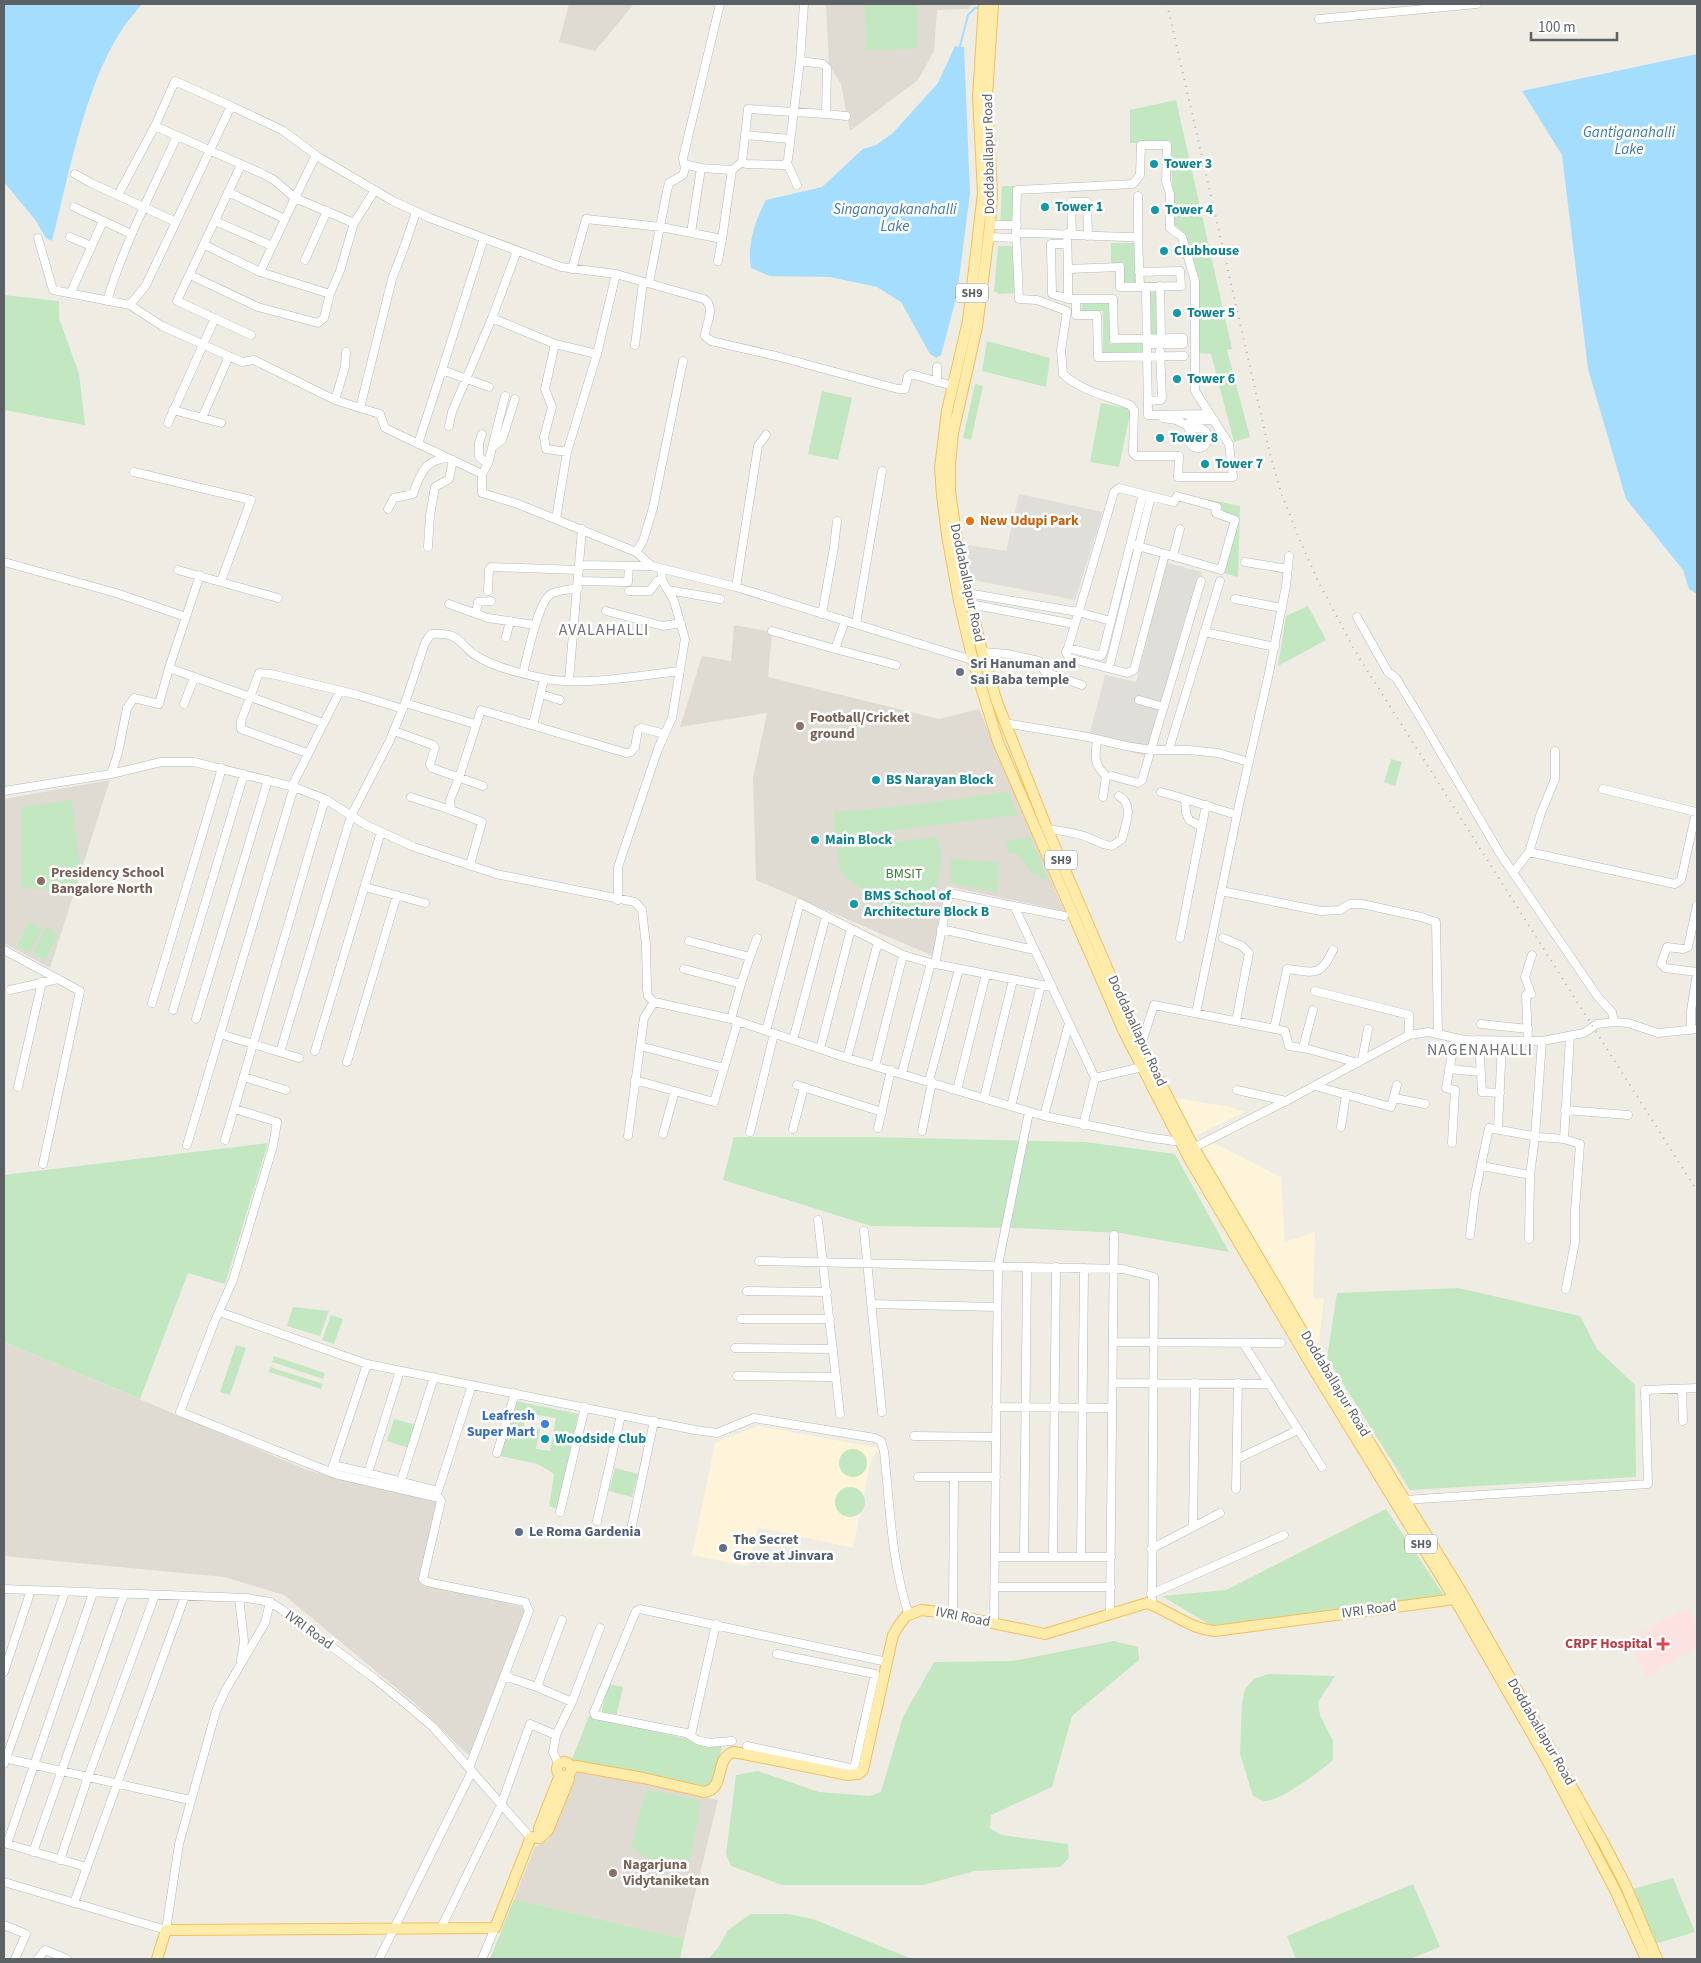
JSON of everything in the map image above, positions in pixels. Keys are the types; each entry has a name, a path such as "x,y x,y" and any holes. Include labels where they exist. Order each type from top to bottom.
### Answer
{"main road":[{"name":"Doddaballapur Road","path":"993,4 986,11 978,97 982,194 968,321 943,432 940,468 952,569 980,657 1048,829 1141,1045 1183,1137"},
{"name":"Doddaballapur Road","path":"986,11 987,96 992,194 990,225 977,327 953,433 950,492 967,592 998,742 1033,825 1050,859 1084,943 1142,1067 1311,1364 1458,1596 1603,1842 1657,1959"},
{"name":"Doddaballapur Road","path":"1190,1150 1405,1500 1547,1760 1615,1890 1646,1959"},
{"name":"IVRI Road","path":"909,1614 921,1610 953,1614 1045,1634 1152,1600 1200,1630 1215,1631 1458,1596"},
{"path":"157,1959 166,1930 495,1928 535,1837 548,1830 569,1779 564,1771 576,1766 707,1792 716,1786 724,1759 731,1745 737,1752 782,1757 848,1775 858,1774 863,1770 894,1635 899,1624 909,1614"}],"street":[{"path":"720,4 683,158 684,164 701,168 732,170 742,162 748,109 846,116"},
{"path":"797,184 787,163 800,61 804,4"},
{"path":"1319,19 1478,4"},
{"path":"800,61 823,64 827,68 826,114"},
{"path":"118,195 155,126 175,81 282,130 316,155 416,212 517,251 572,269 616,274 704,299 710,303 711,308 705,336 719,344 776,356 898,388 905,389 908,376 911,374 953,386"},
{"path":"130,305 146,285 231,106"},
{"path":"155,126 274,180 295,198 354,223"},
{"path":"745,135 790,139"},
{"path":"107,301 117,268 131,234 177,136"},
{"path":"1141,145 1167,145 1166,181 1170,194 1170,228 1182,237 1195,281 1195,391 1229,444 1233,476 1178,477 1179,456 1136,456 1133,453 1134,410 1130,405 1087,389 1069,380 1063,374 1061,350 1066,311 1037,300 1019,299 1016,232 1017,190 1133,184 1140,175 1141,145"},
{"path":"260,272 316,155"},
{"path":"742,162 746,164 775,165 787,163"},
{"path":"635,345 646,282 661,227 666,191 670,183 683,175 686,164"},
{"path":"241,165 177,301 251,335"},
{"path":"691,234 701,168"},
{"path":"718,261 732,170"},
{"path":"75,174 176,222"},
{"path":"190,274 258,307 318,323 324,318 330,294 340,271 354,223 375,190"},
{"path":"228,192 286,218"},
{"path":"1138,196 1139,272 1143,287 1147,341 1148,415"},
{"path":"1088,236 1087,202 1071,202 1070,234 1067,244 1072,299 1076,315 1098,314 1098,357 1184,356"},
{"path":"74,207 131,234"},
{"path":"305,260 327,212"},
{"path":"360,408 392,279 416,212"},
{"path":"572,269 586,218 661,227 722,239"},
{"path":"71,292 104,221"},
{"path":"215,221 272,246"},
{"path":"990,225 1016,232"},
{"path":"988,237 1016,232 1138,237"},
{"path":"70,237 91,246"},
{"path":"38,238 53,290 130,305 162,326 242,362 254,360 335,400 380,414 385,428 482,474"},
{"path":"418,444 483,238"},
{"path":"1067,244 1051,244 1052,294 1072,299 1113,299 1114,339 1160,341"},
{"path":"205,245 260,272 330,294"},
{"path":"449,426 452,412 492,318 517,251"},
{"path":"1068,269 1120,267 1120,287 1181,286 1180,271 1139,272"},
{"path":"556,519 567,452 596,354 616,274"},
{"path":"1148,401 1161,400 1162,398 1160,286"},
{"path":"168,423 215,318"},
{"path":"492,318 555,344 596,354"},
{"path":"555,344 545,389 552,407 544,436 546,449 567,452"},
{"path":"335,400 345,367 346,352"},
{"path":"202,418 229,356"},
{"path":"636,552 643,541 652,508 683,361"},
{"path":"937,368 937,382"},
{"path":"442,370 489,387"},
{"path":"505,396 494,446 488,464 482,474 482,492 582,529 636,552 652,566"},
{"path":"494,446 502,440 515,399"},
{"path":"173,410 221,423"},
{"path":"1148,415 1212,417"},
{"path":"1148,415 1150,418 1164,418 1184,423 1188,426 1190,432"},
{"path":"1190,421 1212,417"},
{"path":"482,434 479,443 479,457 488,464"},
{"path":"736,587 758,446 766,434"},
{"path":"388,509 394,498 414,494 421,474 435,461 449,459"},
{"path":"428,547 430,515 435,487 449,479 449,459"},
{"path":"856,624 882,471"},
{"path":"134,472 251,500 222,581"},
{"path":"1131,544 1140,546 1169,555 1221,570 1235,520 1216,513 1217,507 1177,496 1174,502 1119,488 1114,492 1066,652 1069,658 1127,673 1134,670 1169,555 1180,529"},
{"path":"1068,648 1101,656 1131,544 1147,495"},
{"path":"1109,668 1140,546 1147,495"},
{"path":"822,614 834,547 836,521"},
{"path":"569,680 582,529"},
{"path":"1196,1013 1282,608 1289,556"},
{"path":"4,562 116,593 186,616"},
{"path":"1245,562 1288,570"},
{"path":"523,673 535,625 547,598 551,594 578,585 628,582 629,566"},
{"path":"488,591 488,573 491,567 652,566 736,587 845,621 980,657 993,651 1039,661 1045,672 1082,685"},
{"path":"618,900 618,867 672,718 685,639 674,601 664,586 661,569"},
{"path":"178,570 278,598"},
{"path":"111,774 118,753 127,708 134,698 159,704 200,575"},
{"path":"629,591 650,591 657,581 662,580"},
{"path":"1112,776 1140,782 1201,581"},
{"path":"1169,749 1220,581"},
{"path":"668,590 720,599"},
{"path":"967,592 1078,612 1111,621"},
{"path":"1235,599 1282,608"},
{"path":"476,612 478,602 491,601"},
{"path":"449,604 476,612 488,618 535,625"},
{"path":"970,604 1074,624"},
{"path":"606,611 663,626 681,623"},
{"path":"1357,617 1388,672 1396,678 1417,712 1512,873 1598,997 1612,1012 1614,1022"},
{"path":"506,637 510,621"},
{"path":"835,649 845,621"},
{"path":"772,631 896,665"},
{"path":"1204,632 1274,647"},
{"path":"280,1052 351,816 394,731 425,643 431,634 441,633 453,636 480,658 544,679 607,679 680,671"},
{"path":"169,668 323,723"},
{"path":"307,753 241,728 241,721 259,673 271,674 475,724"},
{"path":"184,704 194,678"},
{"path":"533,725 544,679"},
{"path":"187,1145 293,786 307,753 340,691"},
{"path":"541,694 560,700"},
{"path":"1139,700 1164,707"},
{"path":"451,810 450,800 459,778 479,711 482,709 626,753 631,752 635,746 638,730 641,728 665,734"},
{"path":"1005,723 1116,745 1151,750 1169,749 1218,753 1249,762"},
{"path":"394,731 434,744 435,748 430,766 483,786"},
{"path":"1097,740 1095,758 1097,766 1107,779 1103,797"},
{"path":"1512,873 1529,852 1554,779 1555,751"},
{"path":"4,791 111,774 161,762 194,762 293,786 325,799 351,816 414,847 496,874 635,902 642,910 646,945 647,989 648,996 654,1002 734,1020 847,1058 1044,1116 1174,1141 1183,1137"},
{"path":"152,1004 222,768"},
{"path":"173,1010 244,774"},
{"path":"196,1019 268,780"},
{"path":"1529,852 1675,884 1681,880 1696,812 1603,789"},
{"path":"1161,792 1237,815"},
{"path":"1048,829 1073,833 1090,838 1102,845 1112,846 1122,839 1129,808 1125,800 1119,796"},
{"path":"411,797 482,822 470,865"},
{"path":"225,1140 325,799"},
{"path":"1185,799 1186,813 1189,820 1202,827"},
{"path":"1180,938 1206,805"},
{"path":"315,1052 381,832"},
{"path":"365,886 425,903"},
{"path":"1221,891 1321,911 1340,910 1350,904 1362,904 1436,922 1438,1033"},
{"path":"902,1073 933,964 949,893 1064,916"},
{"path":"347,1062 397,895"},
{"path":"766,1031 800,903 903,955 933,964 1052,988"},
{"path":"1190,1150 1409,1035 1428,1032 1455,1038 1528,1041 1584,1033 1597,1024 1614,1022 1628,1023 1658,1033 1696,1028 1697,979 1665,968 1661,964 1666,947 1686,949 1688,947 1697,905"},
{"path":"1014,906 1095,1078 1083,1125"},
{"path":"793,1040 826,916"},
{"path":"820,1049 851,929"},
{"path":"942,929 1034,950"},
{"path":"635,1080 714,1102 724,1068 741,984 757,938"},
{"path":"1224,938 1242,946 1249,953 1236,1021"},
{"path":"690,941 750,957"},
{"path":"847,1058 878,942"},
{"path":"4,950 80,991 43,1164"},
{"path":"1274,1029 1287,969 1316,972 1325,967 1333,950"},
{"path":"875,1066 903,955"},
{"path":"1528,1041 1526,995 1531,994 1525,977 1532,955"},
{"path":"684,969 741,984"},
{"path":"922,1131 931,1082 959,969"},
{"path":"957,1090 986,974"},
{"path":"10,990 58,979"},
{"path":"984,1098 1013,980"},
{"path":"18,1087 42,982"},
{"path":"1011,1106 1040,985"},
{"path":"1315,991 1408,1015 1409,1035"},
{"path":"628,1136 644,1018 654,1002"},
{"path":"1141,1045 1154,1005 1285,1031 1289,1046 1360,1062"},
{"path":"1304,1048 1313,1010"},
{"path":"1044,1116 1069,1023"},
{"path":"1481,1024 1528,1030"},
{"path":"1360,1062 1368,1029"},
{"path":"220,1034 299,1058"},
{"path":"750,1132 774,1034"},
{"path":"1564,1139 1570,1036"},
{"path":"1452,1143 1455,1090 1446,1088 1455,1038"},
{"path":"1479,1040 1482,1092 1500,1093"},
{"path":"1529,1239 1530,1175 1535,1136 1542,1040"},
{"path":"1498,1129 1502,1041"},
{"path":"640,1046 724,1068"},
{"path":"1095,1078 1142,1067"},
{"path":"1449,1069 1480,1072"},
{"path":"878,1128 891,1070"},
{"path":"244,1077 286,1090"},
{"path":"1315,1086 1391,1107 1397,1085"},
{"path":"793,1128 800,1086 882,1112"},
{"path":"1237,1090 1286,1101"},
{"path":"663,1134 675,1091"},
{"path":"1341,1126 1346,1094"},
{"path":"1394,1098 1425,1104"},
{"path":"234,1108 277,1122 273,1146 233,1280 214,1323 180,1412 332,1468 439,1498 441,1501 423,1579 427,1582 525,1602 529,1610 471,1770 379,1959"},
{"path":"1565,1110 1628,1115"},
{"path":"994,1623 998,1265 1029,1112"},
{"path":"1470,1235 1475,1194 1489,1128 1564,1139 1580,1144 1575,1211 1576,1242 1566,1289"},
{"path":"1482,1166 1530,1175"},
{"path":"818,1220 840,1414"},
{"path":"864,1231 882,1412"},
{"path":"1110,1614 1114,1235"},
{"path":"759,1261 1123,1269 1154,1277 1152,1600 1284,1535"},
{"path":"1024,1557 1027,1267"},
{"path":"1053,1557 1056,1267"},
{"path":"1081,1557 1084,1268"},
{"path":"747,1291 826,1292"},
{"path":"871,1304 998,1307"},
{"path":"225,1314 367,1364 621,1415 717,1433 754,1418 875,1438 881,1441 884,1451 894,1552 900,1588 909,1614"},
{"path":"741,1319 830,1319"},
{"path":"1113,1342 1281,1343"},
{"path":"1244,1343 1322,1467"},
{"path":"736,1348 833,1349"},
{"path":"332,1468 367,1364"},
{"path":"368,1474 400,1371"},
{"path":"737,1376 836,1377"},
{"path":"400,1480 434,1377"},
{"path":"1113,1383 1269,1384"},
{"path":"1193,1527 1195,1383"},
{"path":"332,1468 400,1480 438,1491 472,1384"},
{"path":"1236,1489 1238,1384"},
{"path":"1682,1388 1683,1421"},
{"path":"1405,1500 1648,1484 1645,1390 1697,1388"},
{"path":"497,1453 515,1393"},
{"path":"560,1512 585,1407"},
{"path":"996,1407 1112,1408"},
{"path":"597,1521 621,1415"},
{"path":"630,1530 654,1421"},
{"path":"1237,1459 1298,1430"},
{"path":"914,1436 996,1436"},
{"path":"918,1477 996,1478"},
{"path":"953,1614 954,1477"},
{"path":"1151,1549 1220,1513"},
{"path":"995,1557 1111,1557"},
{"path":"994,1587 1111,1586"},
{"name":"IVRI Road","path":"4,1590 239,1598 270,1602 375,1679 433,1727 501,1805 535,1837"},
{"path":"4,1672 31,1590"},
{"path":"65,1592 4,1760 33,1764 190,1800"},
{"path":"86,1867 5,1844 93,1593"},
{"path":"33,1852 124,1594"},
{"path":"60,1860 88,1777 155,1595"},
{"path":"74,1903 185,1596"},
{"path":"239,1598 243,1640 241,1664"},
{"path":"4,1882 166,1930 176,1857 190,1800 216,1711 265,1623 270,1602"},
{"path":"731,1745 709,1743 694,1738 691,1734 595,1715 594,1712 636,1611 640,1609 716,1624 887,1662"},
{"path":"537,1687 562,1620"},
{"path":"691,1734 716,1624"},
{"path":"564,1771 553,1752 556,1735 572,1702 600,1628"},
{"path":"243,1640 254,1642"},
{"path":"789,1657 791,1641"},
{"path":"747,1746 782,1757 853,1768 876,1674 777,1654"},
{"path":"504,1676 537,1687 572,1702"},
{"path":"440,1928 501,1805 530,1724 556,1735"},
{"path":"4,1925 26,1934 15,1959"},
{"path":"482,1959 495,1928"},
{"path":"38,1959 45,1950 67,1959"}],"shaded area":[{"path":"569,4 634,4 595,51 559,42"},
{"path":"826,4 970,4 969,9 937,10 934,51 918,80 850,131 841,84 829,65"},
{"path":"1019,494 1103,512 1075,600 969,579 968,545 1006,551"},
{"path":"1167,563 1202,572 1153,758 1090,741 1089,736 1105,675 1136,682"},
{"path":"734,625 772,632 768,677 939,719 979,709 1064,911 946,886 933,956 756,880 753,778 767,713 680,727 702,656 731,661"},
{"name":"Presidency School Bangalore North","path":"110,780 50,968 4,943 4,799"},
{"path":"1175,1098 1230,1107 1245,1112 1195,1136"},
{"path":"1214,1143 1281,1177 1285,1242 1315,1232 1313,1298 1324,1299 1318,1350 1202,1149"},
{"path":"4,1342 310,1471 437,1502 419,1580 421,1584 524,1607 526,1611 472,1754 467,1754 418,1706 284,1595 224,1577 4,1556"},
{"path":"758,1426 879,1448 871,1460 853,1548 758,1527 748,1566 692,1555 715,1443"},
{"name":"CRPF Hospital","path":"1688,1607 1697,1624 1697,1648 1647,1676 1627,1640"},
{"name":"Nagarjuna Vidytaniketan","path":"580,1770 718,1800 684,1939 514,1899 535,1847 548,1840 573,1775"}],"green space":[{"path":"865,4 917,4 918,46 915,49 866,50"},
{"path":"1176,100 1232,349 1227,350 1250,437 1234,442 1211,354 1199,353 1198,281 1185,234 1174,224 1170,143 1130,143 1130,110"},
{"path":"1002,186 1014,186 1013,225 1000,225"},
{"path":"1111,243 1136,243 1136,282 1124,282 1124,263 1111,263"},
{"path":"998,246 1014,246 1016,293 999,294 994,291"},
{"path":"1149,292 1157,292 1158,335 1150,335"},
{"path":"4,295 59,301 59,318 79,374 85,425 4,410"},
{"path":"1109,303 1110,344 1142,343 1142,353 1103,354 1103,311 1082,311 1082,304"},
{"path":"987,341 1050,358 1046,387 982,371"},
{"path":"975,384 983,386 971,440 963,438"},
{"path":"822,391 852,398 838,460 808,454"},
{"path":"1101,403 1131,409 1119,467 1090,462"},
{"path":"1182,494 1240,506 1238,577 1224,573 1239,518 1221,513 1222,507 1182,496"},
{"path":"1308,606 1326,640 1278,666 1286,616"},
{"path":"1391,759 1402,762 1395,786 1384,782"},
{"path":"1009,792 1018,815 835,837 834,812 903,806"},
{"path":"72,800 81,870 75,891 21,888 21,807"},
{"name":"BMSIT","path":"936,837 941,851 937,884 933,899 919,906 889,907 868,897 858,886 845,877 840,868 837,848"},
{"path":"1030,837 1048,878 1043,880 1040,876 1031,873 1018,854 1008,853 1006,841"},
{"path":"951,859 999,862 997,892 951,883"},
{"path":"29,922 42,929 30,953 17,946"},
{"path":"46,927 59,934 45,960 33,954"},
{"path":"734,1137 868,1137 1085,1142 1175,1154 1229,1252 1120,1233 1018,1228 871,1226 723,1180"},
{"path":"268,1143 225,1284 188,1273 140,1399 4,1342 4,1175"},
{"path":"1458,1288 1580,1316 1597,1349 1635,1385 1636,1477 1410,1490 1327,1358 1337,1293"},
{"path":"293,1307 329,1311 320,1336 287,1326"},
{"path":"331,1315 343,1319 334,1344 322,1340"},
{"path":"236,1345 246,1348 230,1395 220,1392"},
{"path":"274,1356 325,1373 323,1379 272,1362"},
{"path":"270,1367 323,1384 321,1389 269,1372"},
{"path":"516,1401 578,1414 557,1509 549,1506 554,1474 538,1464 500,1456","holes":["526,1413 556,1418 550,1451 536,1449 540,1429 524,1426"]},
{"path":"394,1419 416,1425 409,1448 387,1441"},
{"path":"853,1449 863,1453 867,1463 863,1473 853,1477 843,1473 839,1463 843,1453"},
{"path":"615,1468 638,1474 632,1497 609,1491"},
{"path":"850,1487 861,1491 865,1502 861,1513 850,1517 839,1513 835,1502 839,1491"},
{"path":"1386,1509 1445,1597 1213,1627 1162,1596 1226,1590"},
{"path":"1114,1641 1138,1647 1139,1660 1072,1716 1052,1787 991,1815 990,1828 1001,1835 1068,1844 1069,1858 1060,1867 975,1871 923,1885 782,1885 731,1866 726,1854 736,1775 758,1771 819,1792 870,1796 881,1792 903,1717 934,1662 1013,1661"},
{"path":"1268,1674 1335,1676 1318,1702 1320,1715 1333,1741 1333,1760 1289,1792 1264,1801 1253,1796 1240,1754 1242,1703 1245,1689 1254,1679"},
{"path":"608,1684 623,1687 616,1717 601,1714"},
{"path":"589,1716 722,1747 714,1782 708,1786 701,1787 571,1762"},
{"path":"646,1790 701,1800 690,1862 673,1864 658,1862 645,1857 631,1847"},
{"path":"1673,1878 1695,1932 1655,1944 1632,1889"},
{"path":"1413,1884 1440,1947 1410,1959 1296,1959 1287,1936"},
{"path":"514,1899 684,1939 680,1959 490,1959"},
{"path":"751,1914 788,1914 813,1919 912,1959 708,1959 718,1948 728,1930"}],"water":[{"path":"4,4 142,4 128,20 108,54 87,105 52,241 46,238 36,221 4,182"},
{"name":"Singanayakanahalli Lake","path":"955,46 964,47 970,193 957,295 941,355 936,358 930,354 901,302 877,287 830,277 770,276 751,268 750,250 755,224 766,200 822,187 863,149 876,145 892,134 938,83"},
{"name":"Gantiganahalli Lake","path":"1697,54 1697,594 1689,589 1683,570 1626,499 1588,369 1562,155 1522,91"}],"waterway":[{"path":"960,46 968,15 975,8 979,8"}],"railway":[{"path":"1167,4 1270,454 1282,495 1317,579 1355,651 1697,1191"}],"place":[{"name":"Tower 3","path":"1154,164"},
{"name":"Tower 1","path":"1045,207"},
{"name":"Tower 4","path":"1155,210"},
{"name":"Clubhouse","path":"1164,251"},
{"name":"Tower 5","path":"1177,313"},
{"name":"Tower 6","path":"1177,379"},
{"name":"Tower 8","path":"1160,438"},
{"name":"Tower 7","path":"1205,464"},
{"name":"New Udupi Park","path":"970,521"},
{"name":"Sri Hanuman and Sai Baba temple","path":"960,672"},
{"name":"Football/Cricket ground","path":"800,726"},
{"name":"BS Narayan Block","path":"876,780"},
{"name":"Main Block","path":"815,840"},
{"name":"Presidency School Bangalore North","path":"41,881"},
{"name":"BMS School of Architecture Block B","path":"854,904"},
{"name":"Leafresh Super Mart","path":"545,1424"},
{"name":"Woodside Club","path":"545,1439"},
{"name":"Le Roma Gardenia","path":"519,1532"},
{"name":"The Secret Grove at Jinvara","path":"723,1548"},
{"name":"CRPF Hospital","path":"1663,1644"},
{"name":"Nagarjuna Vidytaniketan","path":"613,1873"}],"district":[{"name":"AVALAHALLI","path":"604,630"},
{"name":"NAGENAHALLI","path":"1480,1050"}]}
